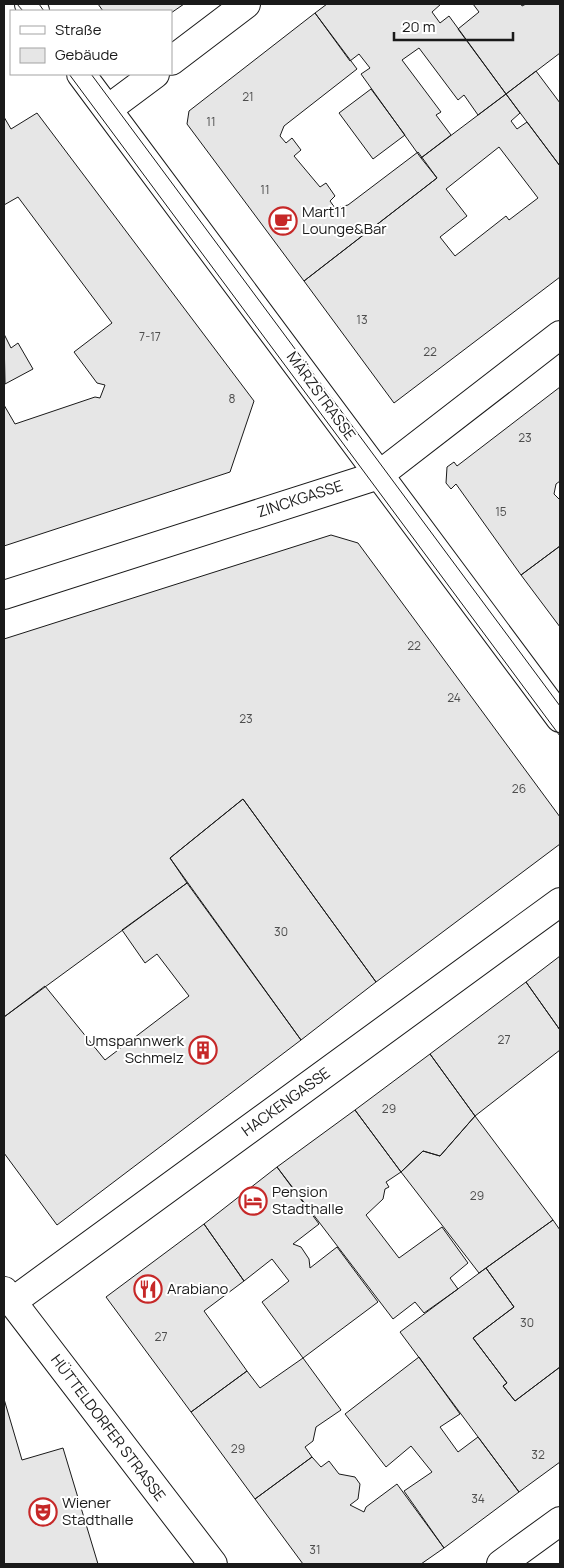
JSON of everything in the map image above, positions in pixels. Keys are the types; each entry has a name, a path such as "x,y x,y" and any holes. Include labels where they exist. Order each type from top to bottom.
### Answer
{"street":[{"path":"172,60 246,4"},
{"name":"MÄRZSTRASSE","path":"82,75 560,718"},
{"path":"108,109 154,75"},
{"name":"ZINCKGASSE","path":"4,594 379,474 560,335"},
{"name":"HACKENGASSE","path":"8,1297 560,902"},
{"name":"HÜTTELDORFER STRASSE","path":"8,1297 213,1564"},
{"path":"501,1564 560,1521"}],"building":[{"path":"98,4 184,4 172,12 172,10 102,10"},
{"path":"327,4 441,4 432,12 440,23 449,16 506,94 478,115 464,95 458,100 419,48 402,60 441,112 436,115 451,135 421,158 361,74 370,68 359,54 350,61 315,13"},
{"path":"473,4 521,4 522,6 526,4 560,4 560,53 506,94 458,29 479,12"},
{"path":"315,13 357,69 284,126 280,136 286,143 292,138 301,150 294,156 320,187 326,183 335,196 330,201 335,208 348,205 418,152 437,178 304,281 187,124 189,111"},
{"path":"536,71 560,103 560,166 506,94"},
{"path":"371,89 405,135 373,159 339,113"},
{"path":"506,94 520,113 511,121 517,129 527,122 560,166 560,277 394,403 304,281 437,178 421,158","holes":["499,147 538,198 509,220 506,216 455,256 440,237 467,216 446,189"]},
{"path":"37,113 254,401 230,472 4,546 4,405 15,424 95,397 100,398 105,385 97,383 74,352 112,323 18,197 4,205 4,117 11,129"},
{"path":"4,334 11,348 18,343 33,369 5,384"},
{"path":"560,387 560,481 556,484 554,494 560,500 560,546 521,575 456,484 451,489 446,483 447,467 454,462 457,466"},
{"path":"331,535 358,543 560,817 560,844 376,982 243,799 170,858 187,883 4,1017 4,639"},
{"path":"560,546 560,627 521,575"},
{"path":"243,799 376,982 301,1040 170,858"},
{"name":"Umspannwerk Schmelz","path":"187,883 301,1040 57,1225 4,1153 4,1017 45,986 105,1060 189,996 157,954 145,963 122,930"},
{"path":"560,956 560,1030 526,982"},
{"path":"526,982 560,1030 560,1050 475,1116 430,1054"},
{"path":"430,1054 475,1116 440,1156 423,1151 401,1172 355,1110"},
{"path":"355,1110 401,1172 386,1182 389,1187 385,1189 383,1199 366,1215 399,1258 442,1227 468,1263 450,1278 458,1289 424,1313 415,1302 393,1319 277,1167"},
{"path":"475,1116 553,1220 479,1273 401,1172 423,1151 440,1156"},
{"path":"277,1167 319,1224 293,1244 301,1247 309,1259 310,1268 337,1247 378,1302 303,1358 262,1302 289,1281 272,1259 244,1281 204,1224"},
{"path":"553,1220 560,1230 560,1367 515,1401 503,1386 507,1383 473,1338 514,1307 486,1268"},
{"path":"204,1224 244,1281 204,1311 247,1371 191,1412 106,1297"},
{"path":"486,1268 514,1307 473,1338 507,1383 503,1386 515,1401 560,1367 560,1462 519,1492 400,1332"},
{"path":"419,1357 460,1414 440,1427 458,1452 478,1437 519,1492 444,1548 404,1491 432,1472 411,1446 386,1467 345,1414"},
{"path":"303,1358 341,1410 316,1427 313,1441 305,1447 312,1457 255,1499 191,1412 247,1371 260,1388"},
{"name":"Wiener Stadthalle","path":"4,1399 22,1460 63,1448 98,1564 4,1564"},
{"path":"312,1457 321,1467 329,1461 339,1474 355,1477 360,1484 358,1499 350,1505 364,1512 366,1507 397,1484 444,1548 421,1564 303,1564 255,1499"}],"tram line":[{"path":"17,4 22,10"},
{"path":"39,4 43,10"},
{"path":"70,75 560,736"},
{"path":"92,75 560,706"}],"place":[{"name":"Mart11 Lounge&Bar","path":"283,221"},
{"name":"Umspannwerk Schmelz","path":"203,1050"},
{"name":"Pension Stadthalle","path":"253,1201"},
{"name":"Arabiano","path":"148,1289"},
{"name":"Wiener Stadthalle","path":"43,1512"}]}
